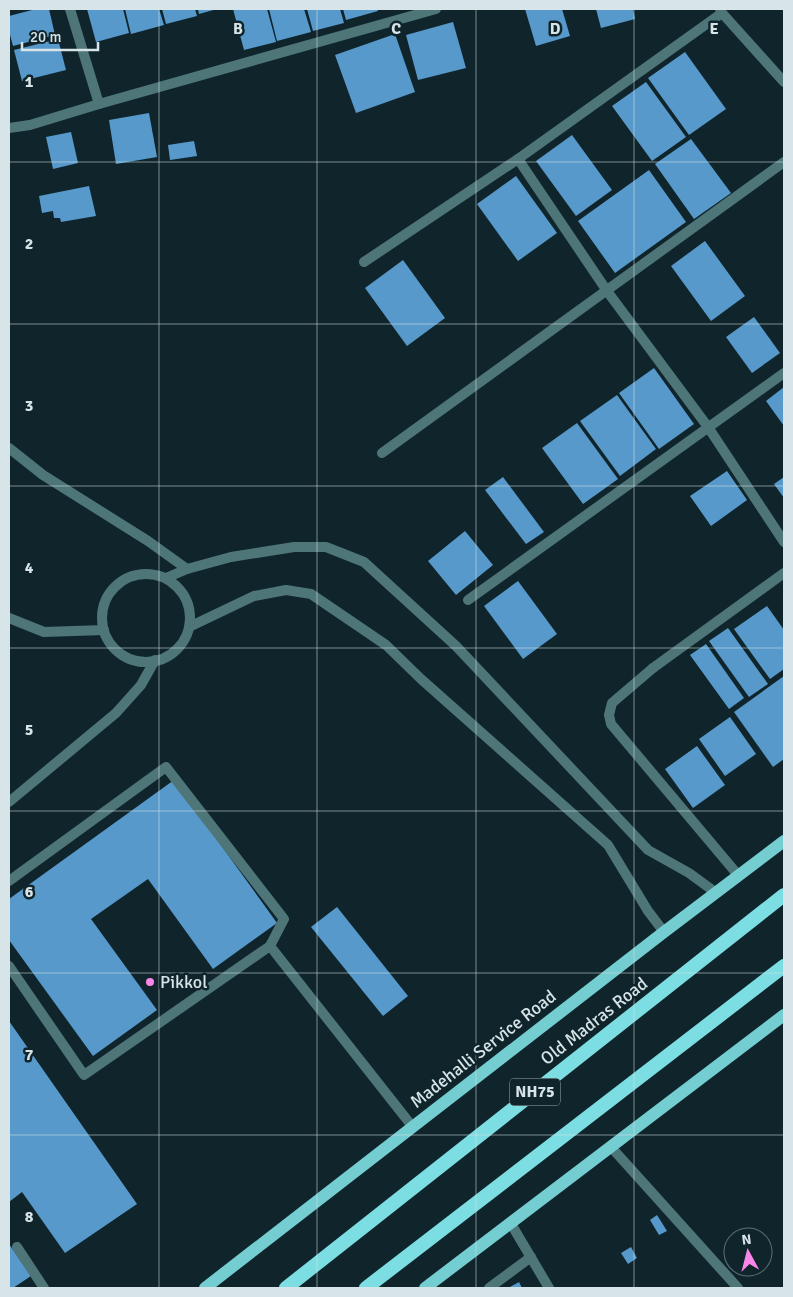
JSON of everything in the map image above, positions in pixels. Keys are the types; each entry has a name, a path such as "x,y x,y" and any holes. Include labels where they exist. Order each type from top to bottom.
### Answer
{"highway":[{"name":"Old Madras Road","path":"286,1288 784,895"},
{"path":"366,1288 784,966"}],"main road":[{"name":"Madehalli Service Road","path":"205,1288 715,892 784,841"},
{"path":"425,1288 784,1015"}],"street":[{"path":"70,9 99,104"},
{"path":"9,128 30,125 431,9"},
{"path":"364,262 518,160 721,11 784,82"},
{"path":"518,160 607,291 708,427 784,542"},
{"path":"382,454 784,162"},
{"path":"468,600 784,373"},
{"path":"9,448 43,475 148,541 187,569"},
{"path":"166,578 187,569 231,557 294,547 326,547 364,562 456,646 648,850 689,873 715,892"},
{"path":"738,875 611,724 609,714 612,703 653,668 784,573"},
{"path":"152,574 166,578 177,586 186,598 190,612 189,626 184,640 175,651 162,658 148,662 134,660 120,653 110,643 104,630 102,616 106,600 112,589 124,580 138,575 152,574"},
{"path":"189,626 254,596 286,590 311,594 386,645 421,679 608,845 648,911 664,932"},
{"path":"9,618 44,632 104,630"},
{"path":"9,802 116,713 141,685 155,660"},
{"path":"9,881 166,767 284,919 270,946 84,1075 9,966"},
{"path":"270,946 412,1126"},
{"path":"611,1146 738,1288"},
{"path":"510,1222 550,1288"},
{"path":"17,1247 44,1288"},
{"path":"489,1288 531,1257"}],"building":[{"path":"36,9 49,9 55,35 13,46 9,31 9,16"},
{"path":"87,9 123,9 129,33 96,42"},
{"path":"125,9 159,9 164,25 131,34"},
{"path":"162,9 195,9 197,16 166,24"},
{"path":"198,9 217,9 199,14"},
{"path":"233,9 267,9 276,42 244,50"},
{"path":"269,9 304,9 311,32 277,41"},
{"path":"307,9 340,9 344,23 313,31"},
{"path":"343,9 377,9 378,11 346,20"},
{"path":"525,9 562,9 570,36 536,46"},
{"path":"596,9 633,9 635,19 601,28"},
{"path":"453,22 466,68 418,80 406,35"},
{"path":"395,34 415,92 356,113 335,55"},
{"path":"58,39 66,70 22,81 14,50"},
{"path":"685,52 726,109 689,135 648,78"},
{"path":"646,82 686,137 652,161 612,106"},
{"path":"149,113 157,157 116,164 109,120"},
{"path":"71,132 78,163 53,169 46,137"},
{"path":"572,135 612,190 576,216 536,161"},
{"path":"691,139 731,193 694,219 655,164"},
{"path":"194,141 197,156 170,160 168,145"},
{"path":"649,170 686,222 615,273 578,221"},
{"path":"516,176 557,233 518,261 477,204"},
{"path":"89,186 96,216 61,222 60,218 54,218 53,211 42,213 39,196"},
{"path":"705,241 745,296 711,321 671,266"},
{"path":"403,260 445,318 407,346 365,288"},
{"path":"754,317 780,353 752,373 726,337"},
{"path":"654,368 694,424 659,449 619,393"},
{"path":"784,387 784,426 766,401"},
{"path":"617,395 656,449 620,476 580,421"},
{"path":"577,423 618,479 583,504 542,448"},
{"path":"727,471 747,500 711,526 690,496"},
{"path":"503,477 544,532 526,544 485,490"},
{"path":"784,477 784,498 774,484"},
{"path":"465,531 493,565 456,595 428,561"},
{"path":"518,581 557,634 523,659 484,606"},
{"path":"767,606 784,630 784,669 770,679 734,629"},
{"path":"728,628 768,684 749,697 709,641"},
{"path":"706,644 744,698 729,709 690,655"},
{"path":"784,676 784,759 773,767 734,712"},
{"path":"730,717 756,754 725,776 699,739"},
{"path":"697,746 725,785 693,808 665,769"},
{"path":"174,780 277,923 213,969 148,879 91,919 157,1010 93,1056 9,940 9,899"},
{"path":"337,907 408,996 383,1016 311,927"},
{"path":"9,1021 137,1204 65,1253 22,1192 9,1202"},
{"path":"657,1215 667,1231 659,1235 650,1220"},
{"path":"9,1244 31,1276 13,1288 9,1288"},
{"path":"631,1247 637,1258 628,1264 621,1253"},
{"path":"519,1282 522,1288 508,1288"}],"place":[{"name":"Pikkol","path":"150,982"}]}
